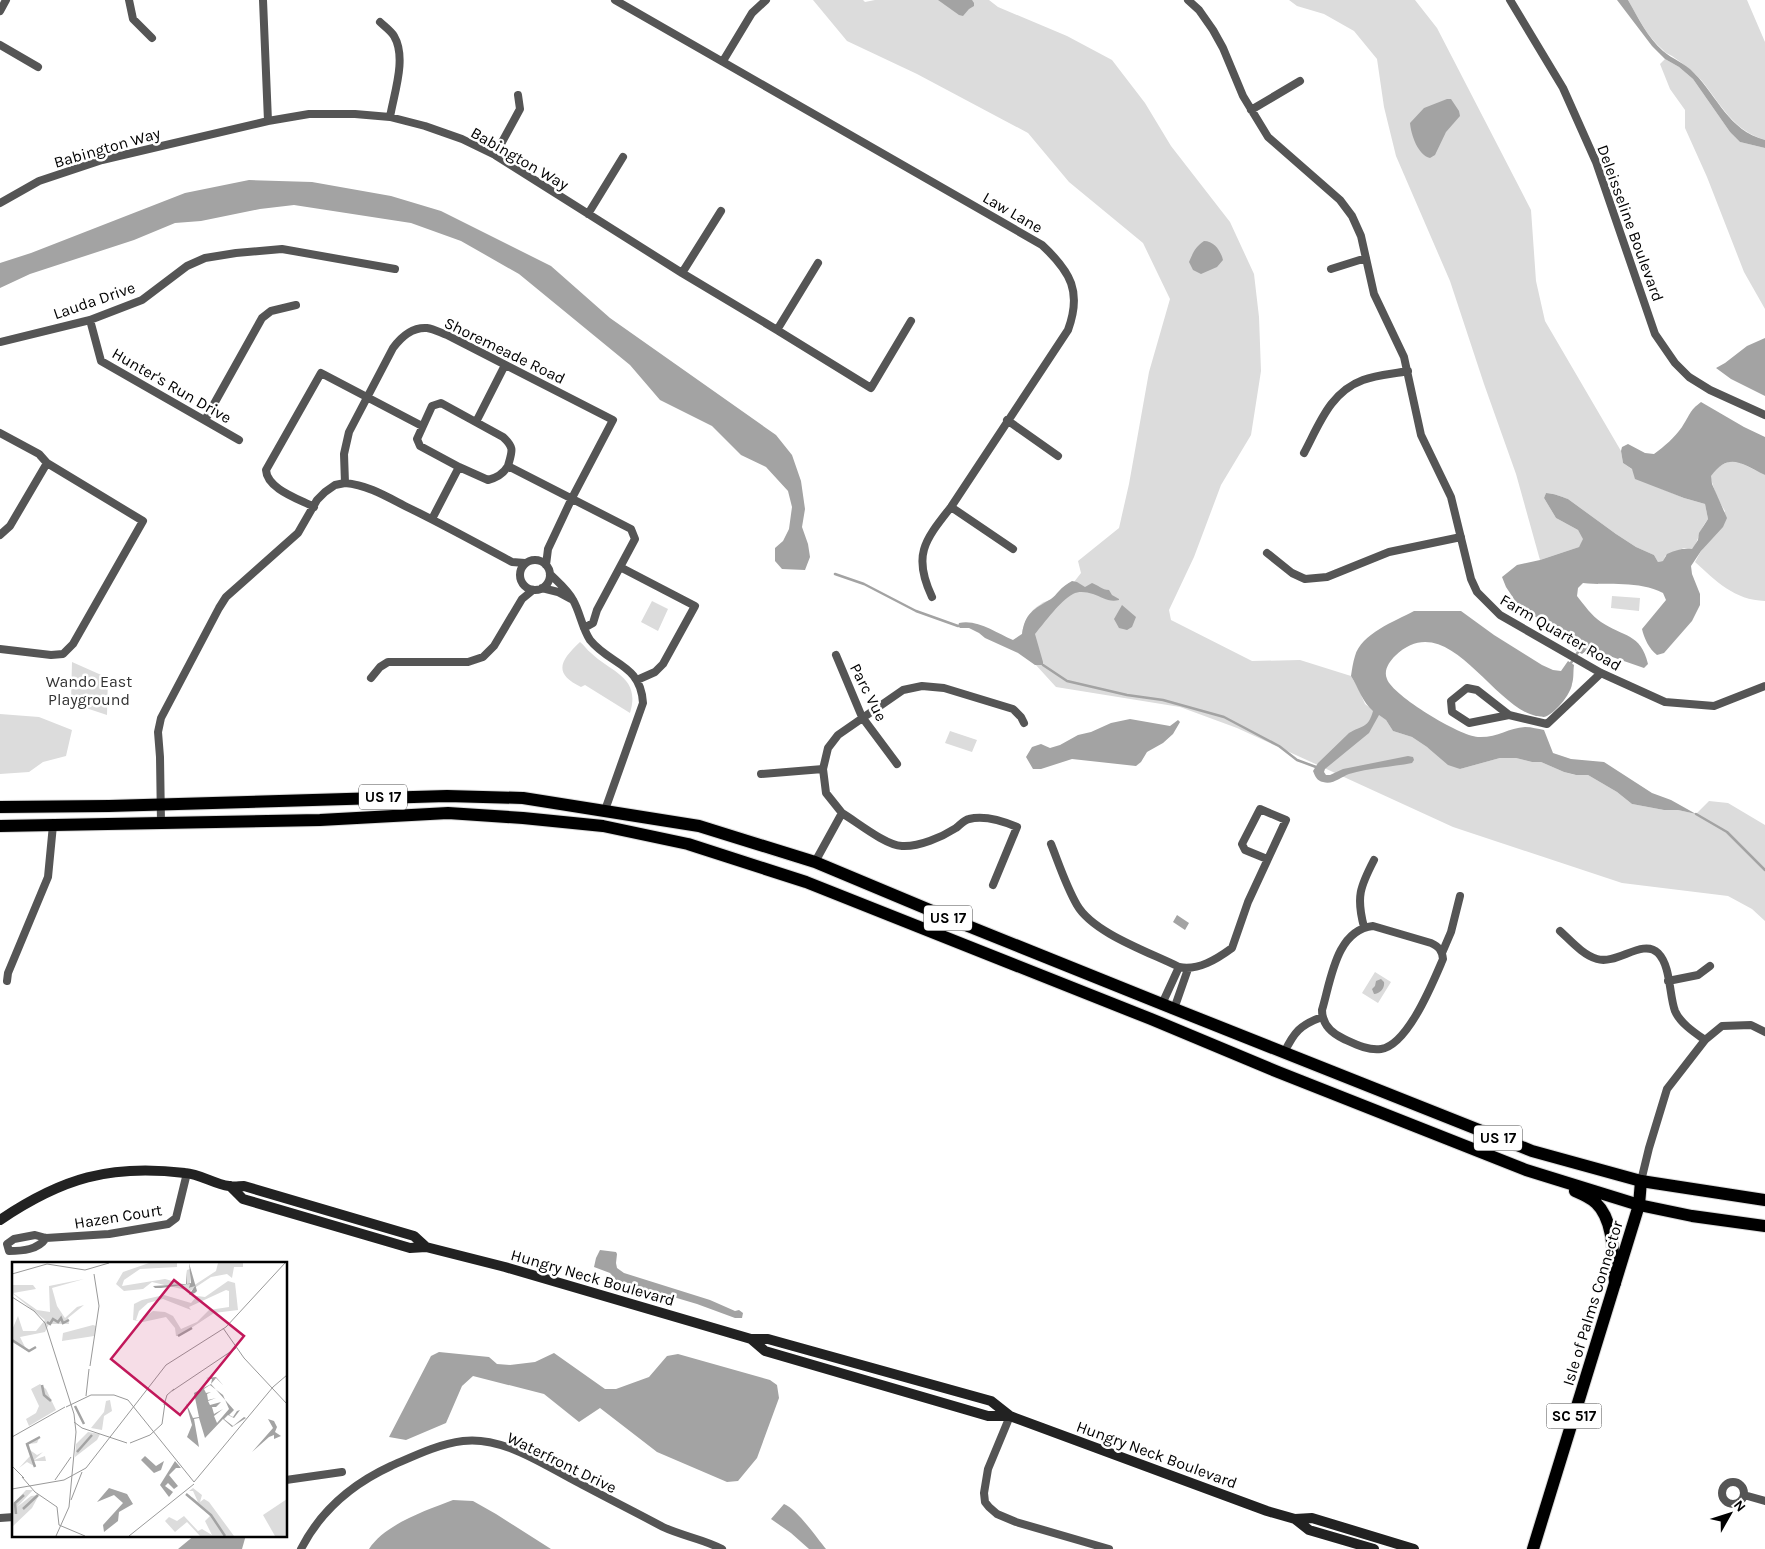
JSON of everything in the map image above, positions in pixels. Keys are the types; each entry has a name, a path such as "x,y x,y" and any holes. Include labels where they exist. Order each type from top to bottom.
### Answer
{"main road":[{"name":"US 17","path":"0,807 447,796 522,798 699,826 815,862 1168,1007 1532,1151 1641,1181 1765,1200"},
{"name":"US 17","path":"0,826 320,820 448,813 603,826 688,844 806,882 1151,1018 1278,1072 1526,1170 1639,1205 1692,1216 1765,1226"},
{"name":"Hungry Neck Boulevard","path":"0,1220 34,1198 64,1185 93,1175 126,1170 187,1173 230,1186 244,1186 414,1236 426,1247 545,1278 751,1339 768,1338 991,1401 1010,1416 1258,1507 1296,1519 1312,1518 1410,1549"},
{"path":"1549,1177 1596,1203 1608,1222 1615,1283"},
{"name":"Isle of Palms Connector","path":"1533,1549 1639,1205 1641,1181"},
{"name":"Hungry Neck Boulevard","path":"751,1339 765,1351 988,1416 1010,1416"},
{"name":"Hungry Neck Boulevard","path":"1296,1519 1309,1530 1373,1549"},
{"path":"1331,1524 1343,1534 1373,1549 1394,1549"}],"street":[{"path":"0,11 6,0"},
{"path":"128,0 133,19 152,38"},
{"path":"263,0 268,121"},
{"name":"Law Lane","path":"615,0 1042,245 1064,269 1071,283 1075,299 1074,314 1068,330 951,507 930,534 923,549 922,565 924,581 932,597"},
{"path":"723,61 752,14 766,0"},
{"name":"Farm Quarter Road","path":"1188,0 1199,10 1217,36 1243,96 1268,137 1340,200 1352,216 1361,236 1374,294 1404,357 1420,436 1451,497 1471,580 1477,592 1487,604 1500,615 1601,673 1665,702 1714,706 1764,689"},
{"name":"Deleisseline Boulevard","path":"1510,0 1563,88 1596,162 1655,334 1675,364 1689,377 1710,390 1765,415"},
{"path":"380,22 393,34 400,48 400,62 390,117"},
{"path":"0,45 38,67"},
{"path":"1251,110 1300,81"},
{"path":"495,155 520,109 518,95"},
{"name":"Babington Way","path":"0,203 39,181 87,164 131,152 268,121 310,114 355,114 390,117 425,126 462,139 495,155 682,273 871,388 911,322"},
{"path":"588,214 623,157"},
{"path":"682,273 720,211"},
{"name":"Lauda Drive","path":"0,342 90,320 142,300 187,266 205,258 282,249 395,269"},
{"path":"1331,269 1366,258"},
{"path":"777,330 818,263"},
{"path":"205,420 262,318 271,311 296,305"},
{"name":"Hunter's Run Drive","path":"90,320 101,361 239,440"},
{"name":"Shoremeade Road","path":"345,483 344,454 349,432 393,348 401,337 413,331 427,328 447,335 613,420 572,498 548,549 546,565"},
{"path":"476,422 505,365"},
{"path":"1304,453 1331,403 1338,396 1354,384 1364,380 1408,371"},
{"path":"314,507 272,484 266,477 266,470 321,373 422,426"},
{"path":"441,403 503,437 511,444 512,450 508,466 494,478 488,480 459,467 420,446 417,438 422,426 432,406 441,403"},
{"path":"1007,420 1058,456"},
{"path":"0,433 38,454 46,462 143,521 73,644 63,654 51,655 0,649"},
{"path":"0,535 10,526 46,462"},
{"path":"508,466 631,529 635,539 597,610 593,623 584,628"},
{"path":"432,519 459,467"},
{"path":"161,823 158,732 166,708 226,597 298,532 325,492 345,483 357,484 374,490 512,562 525,564 535,560 546,565 550,574 573,600 590,639 608,656 630,670 637,680 642,693 643,703 605,810"},
{"path":"951,507 1013,549"},
{"path":"1267,553 1292,573 1305,579 1327,577 1389,552 1461,538"},
{"name":"Shoremeade Road","path":"535,560 548,549"},
{"path":"512,562 520,574 524,585 522,599"},
{"path":"520,574 525,564"},
{"path":"620,566 695,606 663,664 655,672 637,680"},
{"path":"542,588 548,582 550,574"},
{"path":"524,585 533,590"},
{"path":"372,678 380,667 388,662 468,662 482,658 494,646 522,599 533,590 542,588 558,592 573,600"},
{"name":"Parc Vue","path":"836,656 862,717 897,764"},
{"path":"1508,715 1477,690 1467,688 1451,701 1452,712 1468,723 1508,715 1547,724 1601,673"},
{"path":"993,885 1017,827 984,818 968,819 956,828 936,838 914,845 901,846 876,836 842,813 826,793 823,769 828,748 838,735 903,690 922,686 944,688 1013,709 1024,723"},
{"path":"761,774 823,769"},
{"path":"1051,844 1074,900 1090,921 1128,943 1178,967 1188,969 1212,961 1232,948 1248,902 1286,820 1260,809 1242,844 1245,850 1267,859"},
{"path":"815,862 842,813"},
{"path":"7,981 8,973 48,877 53,825"},
{"path":"1364,927 1359,899 1361,887 1374,860"},
{"path":"1442,953 1452,932 1460,896"},
{"path":"1373,926 1431,943 1438,947 1442,953 1443,959 1418,1012 1397,1041 1390,1046 1374,1050 1335,1035 1326,1026 1322,1017 1322,1010 1341,950 1347,940 1364,927 1373,926"},
{"path":"1560,931 1585,953 1598,959 1616,959 1634,950 1646,948 1657,952 1664,961 1675,1013 1690,1030 1705,1040"},
{"path":"1668,981 1698,975 1710,966"},
{"path":"1168,1007 1178,967"},
{"path":"1168,1007 1188,969"},
{"path":"1284,1053 1298,1029 1308,1022 1322,1017"},
{"path":"1641,1181 1667,1089 1705,1040 1722,1026 1752,1025 1765,1032"},
{"name":"Hazen Court","path":"46,1238 109,1234 168,1224 176,1218 187,1173"},
{"path":"1010,1416 988,1468 984,1493 985,1502 997,1514 1016,1522 1109,1549"},
{"name":"Waterfront Drive","path":"302,1549 318,1520 357,1484 435,1447 463,1441 487,1442 532,1458 662,1527 722,1549"},
{"path":"288,1480 342,1472"},
{"path":"1744,1495 1765,1500"}],"green space":[{"path":"813,0 863,0 865,2 875,0 989,0 998,7 1067,36 1112,60 1145,103 1171,146 1230,222 1254,274 1259,317 1261,371 1251,435 1221,485 1194,557 1169,610 1171,620 1252,661 1300,660 1351,676 1365,704 1386,720 1393,731 1412,737 1460,769 1500,758 1516,758 1541,762 1575,775 1588,775 1617,792 1632,804 1696,814 1709,801 1728,803 1765,825 1765,921 1752,909 1728,896 1622,883 1453,827 1237,728 1180,707 1056,687 1013,640 1022,634 1024,625 1033,610 1055,597 1064,587 1074,582 1081,573 1078,561 1119,528 1129,484 1149,372 1170,299 1143,243 1069,182 1028,133 917,74 847,41"},
{"path":"1289,0 1415,0 1437,28 1531,210 1536,281 1545,321 1621,451 1623,463 1657,487 1705,504 1708,519 1692,550 1684,548 1665,556 1664,561 1658,562 1654,555 1636,547 1616,534 1568,499 1546,493 1544,498 1556,518 1578,530 1584,539 1579,547 1540,560 1516,474 1450,281 1396,156 1384,107 1377,59 1354,31 1324,14 1297,6"},
{"path":"1628,0 1747,0 1765,42 1765,140 1754,136 1736,124 1699,78 1657,45 1643,27"},
{"path":"1665,59 1679,67 1693,79 1730,132 1740,142 1765,148 1765,309 1744,272 1707,177 1685,128 1685,110 1670,89 1660,64"},
{"path":"1735,460 1765,475 1765,601 1744,597 1726,588 1695,562 1725,511 1717,498 1710,476 1727,462"},
{"path":"1612,596 1640,598 1639,611 1611,608"},
{"path":"652,601 668,609 658,631 641,622"},
{"path":"580,642 628,683 632,691 630,713 585,685 581,687 566,677 562,666 564,660"},
{"name":"Wando East Playground","path":"72,662 108,678 107,715 71,703"},
{"path":"0,714 39,717 72,730 66,756 43,762 29,772 0,774"},
{"path":"950,731 977,740 972,752 945,743"},
{"path":"1375,972 1391,982 1378,1003 1362,993"}],"shaded area":[{"path":"938,0 972,0 974,6 963,16"},
{"path":"1617,0 1628,0 1652,40 1667,54 1687,66 1725,112 1742,129 1765,140 1765,148 1740,142 1730,132 1693,79 1679,67 1665,59 1652,46"},
{"path":"1451,99 1460,116 1446,132 1435,155 1430,158 1419,149 1410,123 1424,108"},
{"path":"249,180 312,182 391,196 441,211 551,266 610,318 776,435 792,455 801,481 805,509 802,527 810,557 805,570 782,569 775,561 775,548 783,541 789,529 792,507 788,491 766,467 741,455 712,426 660,400 630,365 519,274 461,241 411,223 294,205 260,209 201,221 175,223 134,240 30,274 0,288 0,263 31,253 185,193"},
{"path":"1204,241 1208,241 1216,247 1221,253 1223,260 1217,267 1201,274 1193,270 1189,262 1196,248"},
{"path":"1765,338 1765,396 1731,379 1716,368 1747,346"},
{"path":"1701,402 1765,437 1765,475 1743,464 1730,462 1718,468 1711,476 1712,484 1727,518 1723,527 1701,551 1691,566 1700,594 1700,605 1692,621 1664,653 1657,655 1654,653 1647,643 1642,629 1666,600 1663,593 1644,586 1583,583 1578,588 1577,596 1585,607 1601,622 1636,641 1641,646 1648,664 1644,668 1595,651 1587,650 1582,654 1575,650 1576,647 1565,634 1537,618 1516,602 1502,577 1517,565 1540,560 1579,547 1583,539 1578,530 1556,518 1544,498 1546,493 1568,499 1616,534 1636,547 1654,555 1658,562 1663,561 1667,554 1673,551 1692,549 1708,519 1705,504 1635,479 1632,469 1623,463 1621,451 1622,447 1628,444 1645,453 1654,454 1676,435 1692,411"},
{"path":"1072,581 1085,587 1092,583 1109,590 1119,600 1109,600 1085,592 1068,597 1035,634 1043,665 1035,665 1018,653 985,638 979,633 969,628 960,628 958,626 959,623 973,623 987,627 1013,640 1022,634 1025,621 1031,612"},
{"path":"1122,605 1136,617 1132,627 1127,630 1119,628 1114,619"},
{"path":"1414,611 1461,611 1494,635 1542,665 1561,671 1568,661 1574,665 1573,682 1565,698 1548,715 1544,717 1536,716 1519,708 1502,695 1451,650 1433,643 1414,644 1395,656 1386,669 1386,676 1392,686 1414,705 1457,730 1478,737 1491,736 1525,727 1544,730 1553,753 1571,759 1604,762 1652,793 1671,800 1696,814 1632,804 1617,792 1588,775 1564,772 1541,762 1516,758 1500,758 1460,769 1448,765 1412,737 1393,731 1386,720 1379,715 1369,733 1325,769 1326,775 1343,769 1408,756 1413,757 1412,763 1357,772 1327,783 1319,781 1313,771 1318,763 1349,733 1367,724 1373,711 1363,699 1351,676 1358,648 1380,629"},
{"path":"1130,719 1170,726 1178,720 1180,722 1173,734 1163,743 1147,752 1136,766 1072,759 1041,769 1033,769 1026,757 1032,747 1041,744 1050,748 1111,723"},
{"path":"1177,915 1189,923 1185,930 1173,922"},
{"path":"1381,979 1384,982 1383,988 1380,992 1374,994 1372,989 1376,981"},
{"path":"600,1250 616,1252 617,1268 624,1273 710,1300 735,1311 739,1310 743,1313 742,1318 735,1318 697,1304 616,1280 610,1273 594,1267"},
{"path":"439,1352 489,1357 497,1364 510,1365 535,1362 554,1353 605,1389 616,1389 649,1377 667,1356 678,1354 770,1380 777,1385 779,1398 757,1458 738,1481 727,1482 657,1452 600,1408 579,1422 544,1394 473,1376 462,1386 446,1423 406,1440 389,1437 431,1356"},
{"path":"453,1500 473,1501 551,1549 369,1549 385,1532 396,1525 419,1513"},
{"path":"784,1504 800,1517 826,1549 809,1549 771,1519"},
{"path":"194,1536 246,1536 242,1549 178,1549"}],"waterway":[{"path":"835,574 864,584 916,611 958,626"},
{"path":"1571,663 1578,652"},
{"path":"1043,665 1067,681 1127,695 1163,700 1224,717 1279,746 1297,760 1316,767"},
{"path":"1696,814 1727,832 1765,870"}]}
